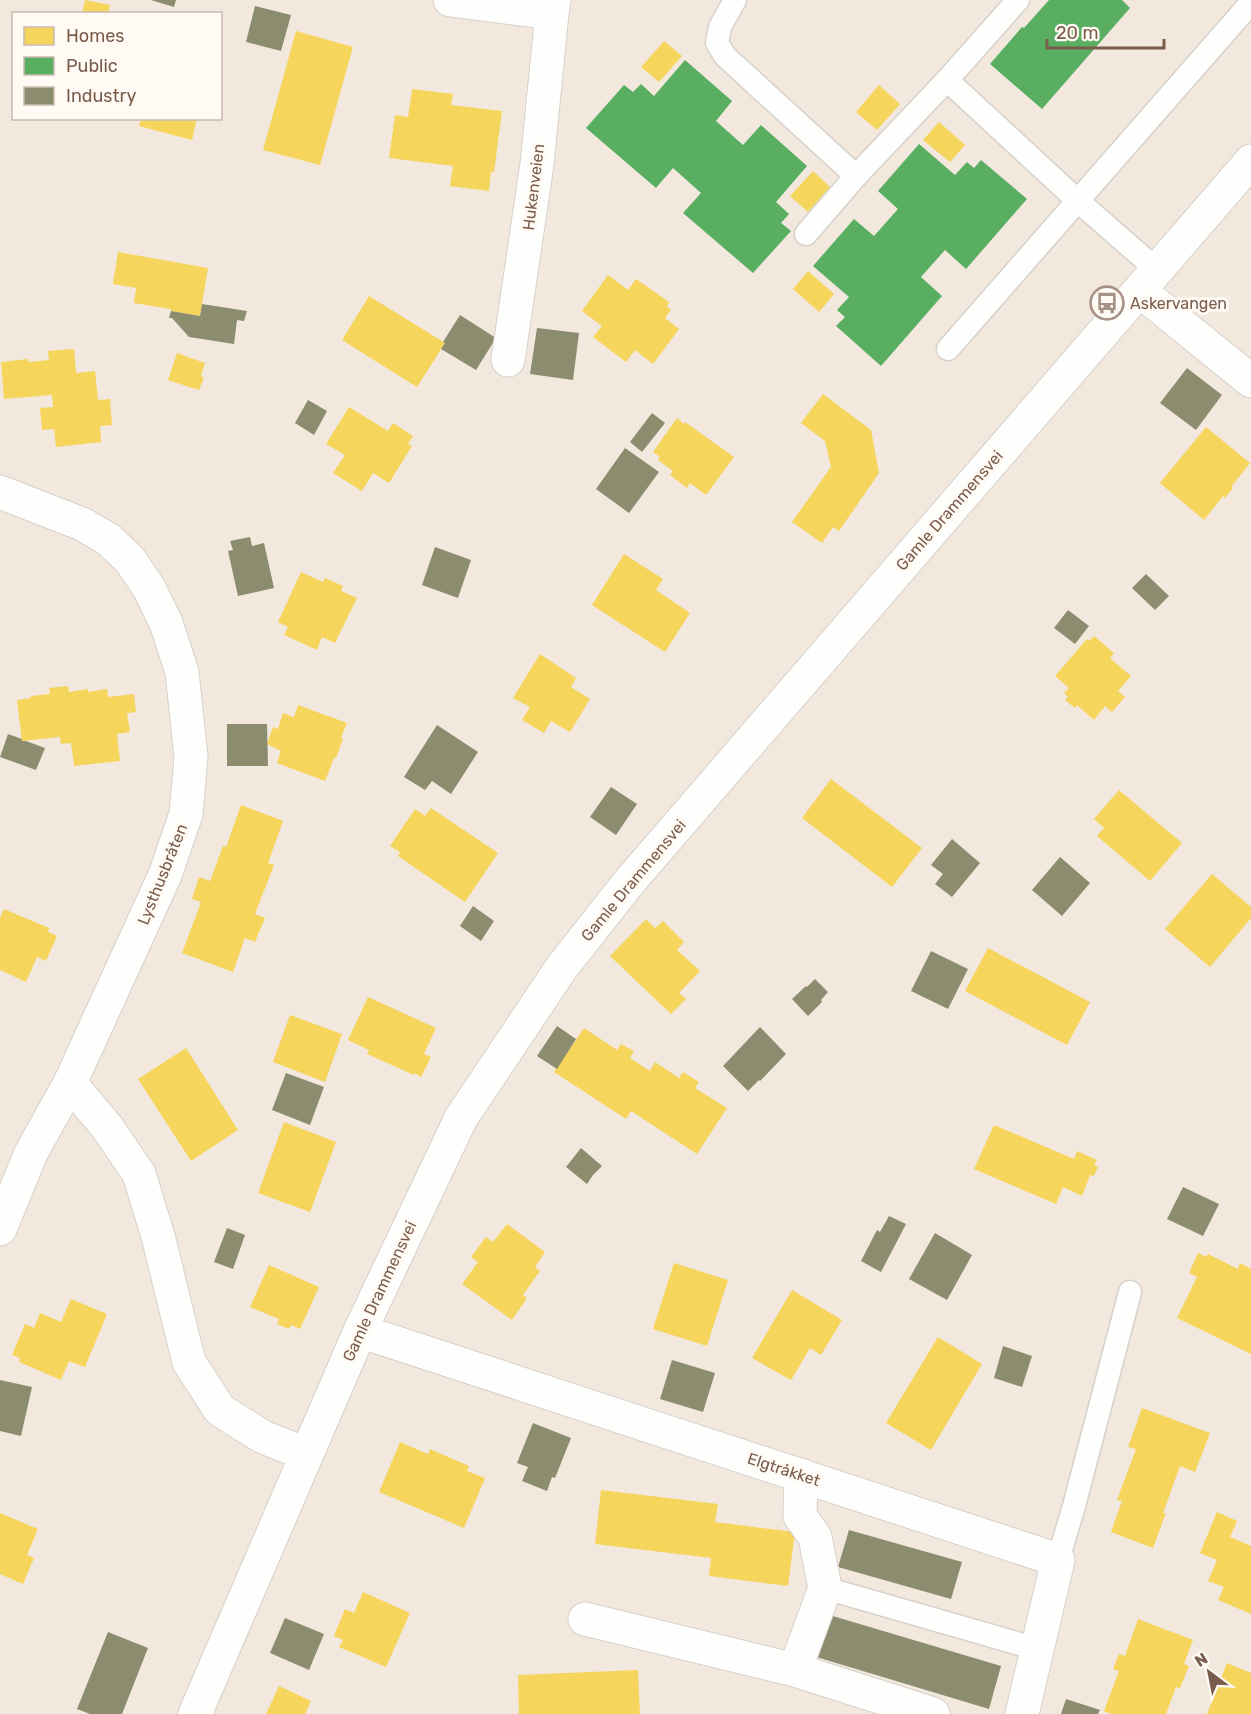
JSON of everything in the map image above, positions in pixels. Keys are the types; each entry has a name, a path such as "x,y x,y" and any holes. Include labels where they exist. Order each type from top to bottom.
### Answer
{"street":[{"name":"Hukenveien","path":"450,0 553,6 537,164 508,360"},
{"name":"Gamle Drammensvei","path":"195,1714 360,1331 461,1118 562,967 630,881 1251,161"},
{"path":"1149,280 1251,381"},
{"name":"Lysthusbråten","path":"0,492 82,524 108,539 130,560 149,588 162,614 182,672 191,757 186,814 165,874 70,1083 31,1153 0,1230"},
{"path":"70,1083 107,1127 139,1174 158,1236 189,1362 220,1410 263,1437 306,1454"},
{"name":"Elgtråkket","path":"360,1331 1058,1560"},
{"path":"795,1670 825,1588 815,1537 800,1516 801,1475"},
{"path":"1022,1714 1058,1560"},
{"path":"585,1619 795,1670 933,1714"}],"lane":[{"path":"735,0 720,27 717,43 725,56 856,176"},
{"path":"806,234 856,176 947,80 1018,0"},
{"path":"948,349 1249,5"},
{"path":"947,80 1078,201 1149,280"},
{"path":"1058,1560 1130,1292"},
{"path":"825,1588 1037,1649"}],"shaded area":[{"path":"0,0 1251,0 1251,1714 0,1714"}],"building: Homes":[{"path":"85,0 110,5 108,12 82,12"},
{"path":"296,31 353,47 320,165 263,150"},
{"path":"664,41 682,56 659,82 641,67"},
{"path":"879,85 900,104 877,130 856,112"},
{"path":"412,89 453,94 451,105 502,111 494,172 491,172 489,191 450,186 453,166 389,158 395,115 408,117"},
{"path":"140,120 197,120 192,140 139,126"},
{"path":"939,122 965,145 950,162 923,140"},
{"path":"813,171 830,187 808,212 790,196"},
{"path":"118,252 208,268 200,316 134,303 136,288 113,284"},
{"path":"808,271 834,294 819,312 793,289"},
{"path":"608,275 628,290 636,279 669,302 667,307 671,310 665,318 679,329 653,364 635,350 626,362 593,337 602,326 582,311"},
{"path":"369,296 445,343 417,387 342,340"},
{"path":"74,349 76,373 95,371 98,400 110,399 112,425 100,426 101,442 56,447 54,429 42,430 40,408 53,407 52,395 4,399 1,362 28,359 29,362 49,360 48,351"},
{"path":"177,353 205,363 201,376 204,378 199,390 168,380"},
{"path":"823,394 871,430 879,473 839,531 833,527 822,543 792,522 831,467 825,441 801,423"},
{"path":"349,407 388,431 393,423 413,436 408,444 412,446 389,483 373,473 362,491 333,473 345,455 326,444"},
{"path":"677,418 734,457 706,495 690,483 687,488 670,475 673,471 658,460 660,457 653,452"},
{"path":"1206,427 1250,463 1225,498 1223,496 1204,520 1160,483"},
{"path":"624,554 663,579 656,590 690,613 665,652 592,605"},
{"path":"301,572 323,582 325,578 343,586 341,591 357,598 335,643 322,637 317,650 284,635 288,627 278,622"},
{"path":"1094,636 1114,653 1110,658 1131,676 1118,691 1125,697 1112,712 1105,706 1094,720 1077,705 1075,708 1065,700 1068,697 1064,693 1069,688 1055,676 1087,639 1089,641"},
{"path":"540,654 576,678 571,687 590,699 570,732 551,721 544,733 522,720 530,707 513,698"},
{"path":"68,686 69,692 107,689 108,697 134,694 136,712 127,713 130,732 117,734 120,761 74,766 71,743 61,744 60,737 22,741 17,700 50,694 49,688"},
{"path":"298,705 347,723 336,758 334,758 325,781 277,763 281,751 267,744 273,727 278,729 283,713 294,717"},
{"path":"831,779 922,848 892,887 802,818"},
{"path":"1119,790 1182,843 1150,881 1097,836 1104,828 1094,819"},
{"path":"241,805 283,821 268,863 274,865 255,914 265,918 255,942 245,938 233,972 182,953 201,902 192,899 199,877 210,881 223,846 226,847"},
{"path":"431,808 498,853 465,902 398,856 400,852 390,846 415,809 425,816"},
{"path":"1212,874 1251,907 1251,918 1210,967 1165,929"},
{"path":"4,909 49,928 48,932 57,936 46,961 37,957 26,982 0,970 0,918"},
{"path":"646,919 655,928 663,921 684,942 677,950 700,971 679,993 686,999 671,1014 610,956"},
{"path":"988,948 1090,1002 1067,1045 965,991"},
{"path":"368,997 436,1028 424,1054 431,1057 421,1077 367,1054 369,1050 348,1040"},
{"path":"290,1015 342,1034 325,1082 273,1062"},
{"path":"584,1028 617,1050 621,1044 634,1051 630,1058 650,1071 655,1062 679,1078 683,1072 699,1082 695,1088 727,1108 697,1154 631,1111 626,1119 554,1072"},
{"path":"186,1048 238,1130 191,1161 138,1079"},
{"path":"284,1122 336,1142 310,1212 258,1193"},
{"path":"994,1125 1074,1159 1077,1151 1097,1160 1094,1165 1098,1167 1094,1176 1090,1175 1082,1196 1063,1187 1056,1204 974,1169"},
{"path":"507,1224 545,1252 535,1267 540,1271 523,1295 527,1298 512,1320 462,1284 478,1262 471,1257 486,1237 493,1242"},
{"path":"1198,1253 1206,1257 1208,1254 1238,1269 1240,1263 1251,1269 1251,1354 1177,1318 1197,1277 1189,1273"},
{"path":"674,1263 728,1280 707,1346 653,1329"},
{"path":"269,1265 319,1287 300,1329 291,1325 289,1329 277,1324 279,1319 250,1307"},
{"path":"792,1290 842,1320 821,1355 810,1348 791,1380 752,1358"},
{"path":"71,1299 107,1314 85,1367 69,1361 61,1380 19,1362 20,1358 12,1355 25,1324 34,1328 40,1313 61,1322"},
{"path":"938,1337 982,1364 931,1450 886,1423"},
{"path":"1142,1408 1210,1433 1195,1472 1180,1466 1153,1548 1111,1532 1122,1501 1117,1500 1136,1449 1128,1447"},
{"path":"400,1442 428,1454 430,1449 469,1466 467,1471 485,1478 464,1528 379,1492"},
{"path":"601,1490 718,1504 715,1522 795,1532 788,1586 709,1576 711,1558 595,1544"},
{"path":"1217,1512 1237,1521 1230,1537 1251,1546 1251,1614 1218,1600 1224,1587 1208,1581 1217,1560 1200,1553"},
{"path":"0,1513 38,1529 27,1555 34,1558 23,1584 0,1574"},
{"path":"363,1592 410,1613 386,1667 339,1647 343,1640 334,1636 345,1609 354,1613"},
{"path":"1138,1619 1193,1640 1184,1664 1189,1666 1180,1688 1176,1687 1166,1714 1111,1714 1104,1711 1119,1671 1113,1669 1119,1654 1125,1656"},
{"path":"1227,1663 1251,1673 1251,1714 1207,1714"},
{"path":"638,1670 640,1714 519,1714 518,1675"},
{"path":"279,1686 311,1701 305,1714 266,1714"}],"building: Public":[{"path":"1049,0 1122,0 1130,8 1042,109 990,64"},
{"path":"685,60 732,101 716,121 743,145 761,125 807,166 776,202 789,214 781,223 791,231 753,273 683,213 701,193 673,168 656,188 586,128 624,85 633,92 641,84 654,96"},
{"path":"919,144 955,175 967,162 974,168 981,160 1027,199 966,269 945,250 921,277 942,296 881,366 836,326 845,317 837,310 849,297 813,266 854,219 874,236 898,209 878,191"}],"building: Industry":[{"path":"151,0 176,0 174,7"},
{"path":"255,6 291,15 281,51 246,42"},
{"path":"202,304 247,311 244,321 237,320 234,344 189,337 172,318 169,318 171,311 200,316"},
{"path":"460,315 496,338 476,370 441,349"},
{"path":"537,328 579,333 573,380 530,374"},
{"path":"1187,368 1222,395 1196,430 1160,403"},
{"path":"308,400 327,411 314,435 295,423"},
{"path":"652,413 665,423 642,452 630,442"},
{"path":"625,448 659,472 629,513 596,489"},
{"path":"250,537 252,546 264,543 274,588 238,596 228,551 233,550 230,541"},
{"path":"435,547 471,560 458,598 422,585"},
{"path":"1146,574 1169,596 1155,610 1132,588"},
{"path":"1068,610 1089,626 1075,644 1054,628"},
{"path":"227,724 267,724 268,766 227,766"},
{"path":"437,725 478,752 451,794 432,781 425,790 404,777"},
{"path":"8,734 45,748 36,770 0,757"},
{"path":"611,787 637,804 616,835 590,817"},
{"path":"952,839 980,863 952,897 935,884 943,874 931,865"},
{"path":"1060,857 1090,883 1062,916 1032,890"},
{"path":"473,906 494,921 481,941 460,926"},
{"path":"931,951 968,969 948,1009 911,991"},
{"path":"815,979 828,992 808,1016 792,999"},
{"path":"557,1026 576,1039 557,1069 537,1056"},
{"path":"760,1027 786,1054 748,1091 723,1066"},
{"path":"286,1073 324,1087 310,1125 272,1110"},
{"path":"581,1148 602,1166 587,1184 566,1167"},
{"path":"1183,1187 1219,1204 1203,1236 1167,1219"},
{"path":"889,1216 906,1224 881,1272 861,1261 877,1230 880,1232"},
{"path":"227,1228 245,1235 233,1269 214,1262"},
{"path":"935,1233 972,1255 947,1300 909,1279"},
{"path":"1003,1346 1032,1356 1022,1387 994,1378"},
{"path":"672,1360 715,1373 703,1412 660,1399"},
{"path":"0,1380 32,1387 21,1436 0,1431"},
{"path":"533,1423 571,1438 555,1478 552,1477 547,1491 522,1481 528,1467 517,1463"},
{"path":"849,1530 962,1562 951,1599 838,1567"},
{"path":"826,1614 1001,1666 989,1709 813,1656"},
{"path":"285,1618 324,1634 309,1670 270,1653"},
{"path":"108,1632 148,1648 122,1714 90,1714 77,1709"},
{"path":"1066,1699 1100,1710 1098,1714 1061,1714"}],"place":[{"name":"Askervangen","path":"1107,303"}]}
